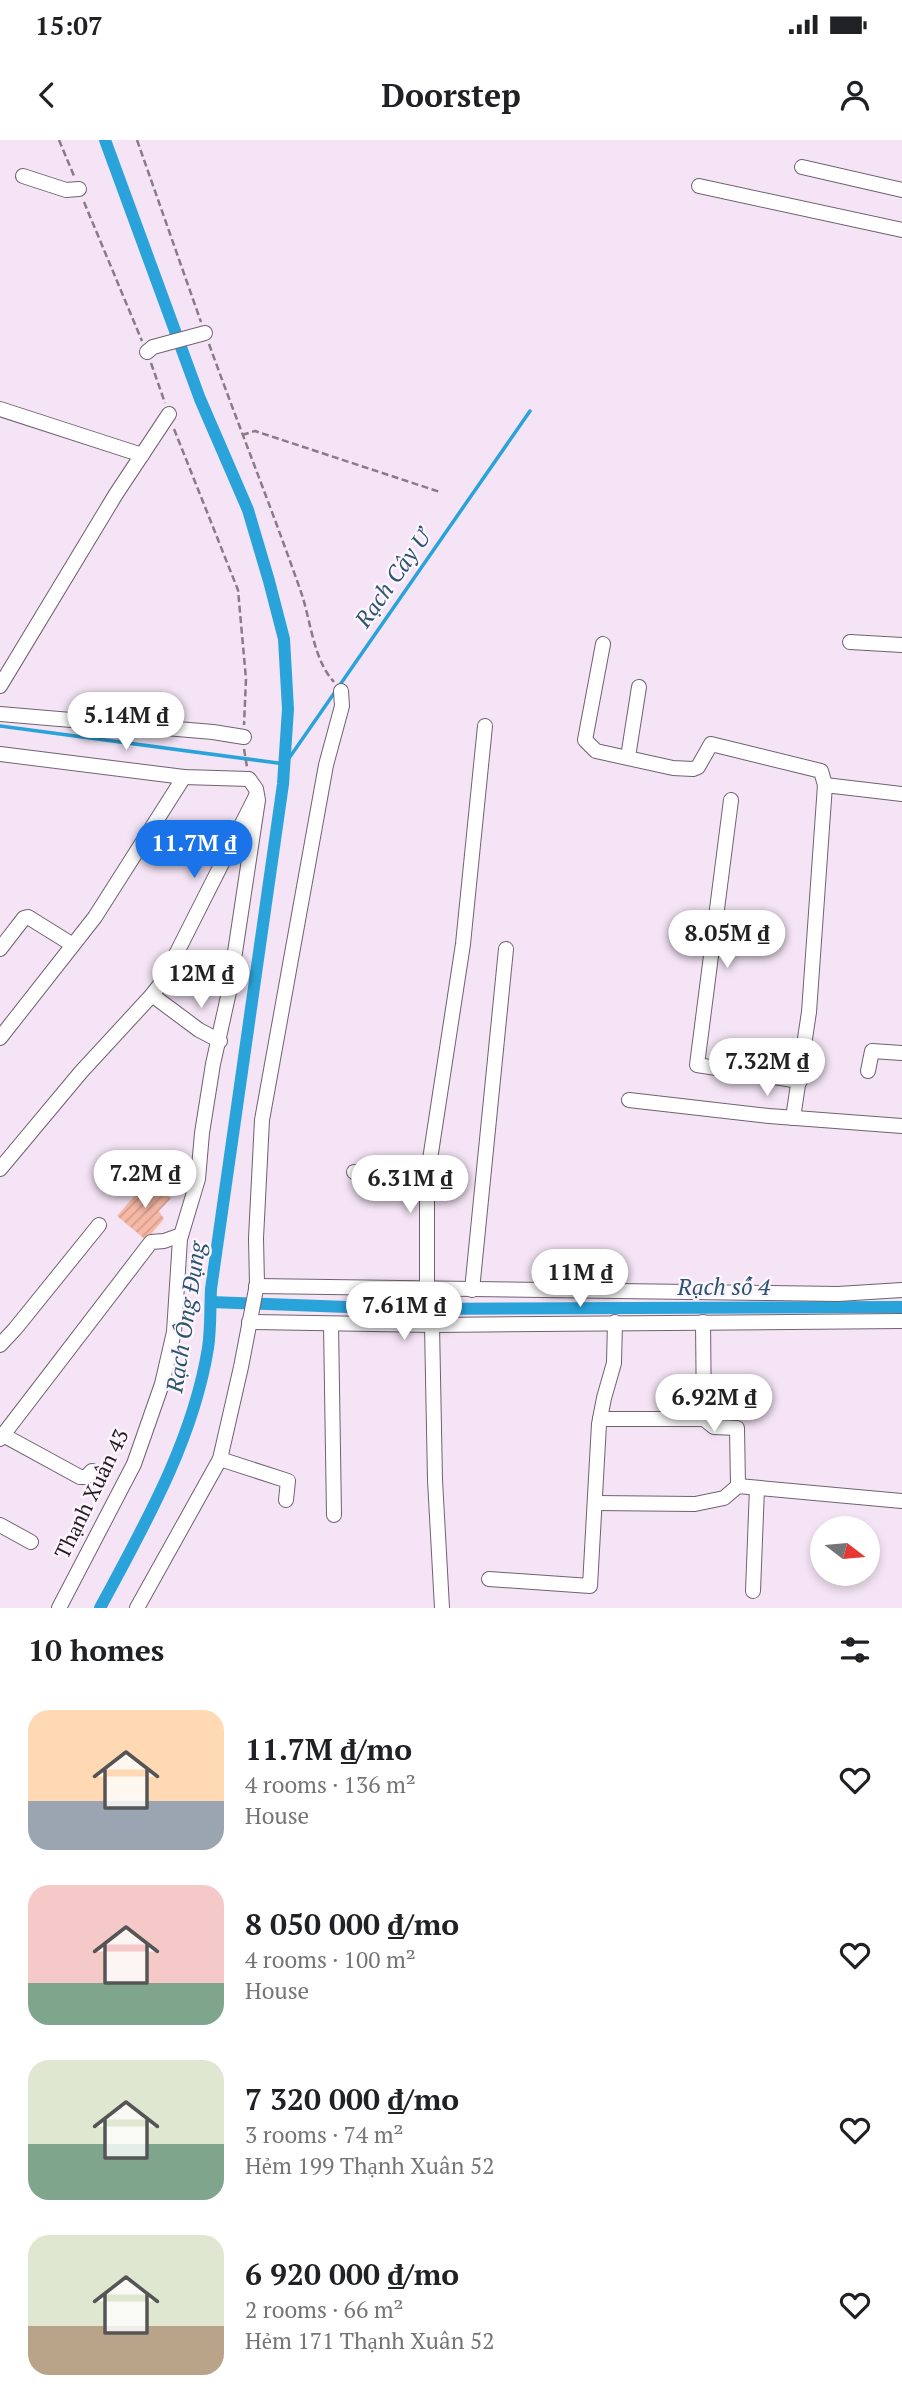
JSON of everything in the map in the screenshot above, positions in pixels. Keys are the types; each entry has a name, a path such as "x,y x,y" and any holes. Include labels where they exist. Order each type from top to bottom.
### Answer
{"street":[{"path":"802,167 902,190"},
{"path":"23,176 66,190 79,189"},
{"path":"699,186 902,230"},
{"path":"150,349 201,334"},
{"path":"0,409 142,455"},
{"path":"0,686 116,494 169,414"},
{"path":"850,642 902,645"},
{"path":"603,644 585,740 596,751 673,768 693,769 698,766 711,744 821,771 825,785 809,1012 793,1118"},
{"path":"628,757 639,687"},
{"path":"137,1608 220,1459 256,1287 262,1120 326,765 342,706 341,691"},
{"path":"0,714 213,732 243,740"},
{"path":"442,1608 431,1324 427,1289 427,1179 463,944 485,726"},
{"path":"0,754 184,777 248,776 257,793 234,834 162,982 81,1072 0,1169"},
{"path":"0,1038 95,918 184,777"},
{"path":"825,785 902,794"},
{"name":"Thạnh Xuân 43","path":"59,1608 134,1464 162,1384 174,1332 181,1235 198,1178 209,1085 220,1041 247,879 257,793"},
{"path":"731,800 697,1065 800,1081"},
{"path":"0,949 24,918 28,917 74,945"},
{"path":"472,1290 506,949"},
{"path":"152,995 198,1030 220,1041"},
{"path":"869,1071 872,1052 902,1053"},
{"path":"629,1100 793,1118 902,1126"},
{"path":"354,1172 427,1179"},
{"path":"0,1345 99,1225"},
{"path":"92,1471 86,1477 80,1477 1,1437 151,1242 181,1235"},
{"path":"256,1287 838,1294 902,1290"},
{"path":"250,1322 431,1324 902,1321"},
{"path":"489,1579 590,1586 600,1419 614,1363 615,1322"},
{"path":"703,1322 704,1419"},
{"path":"331,1324 334,1515"},
{"path":"596,1503 695,1504 724,1498 737,1486 737,1428 715,1427 704,1419 600,1419"},
{"path":"220,1459 288,1481 286,1500"},
{"path":"737,1486 902,1501"},
{"path":"753,1591 757,1488"},
{"path":"0,1525 31,1542"}],"path":[{"path":"137,140 201,334 301,593 320,660 327,674"},
{"path":"242,435 255,431 440,492"},
{"path":"243,740 248,776"}],"building":[{"path":"149,1179 171,1198 159,1211 164,1219 146,1240 117,1216"}],"waterway":[{"name":"Rạch Ông Đụng","path":"100,1608 165,1482 179,1450 201,1383 209,1341 211,1289 283,784 288,709 284,639 248,510 200,399 105,140"},
{"name":"Rạch Cây Ư","path":"0,726 285,764 530,411"},
{"name":"Rạch số 4","path":"211,1302 400,1309 902,1307"}]}
